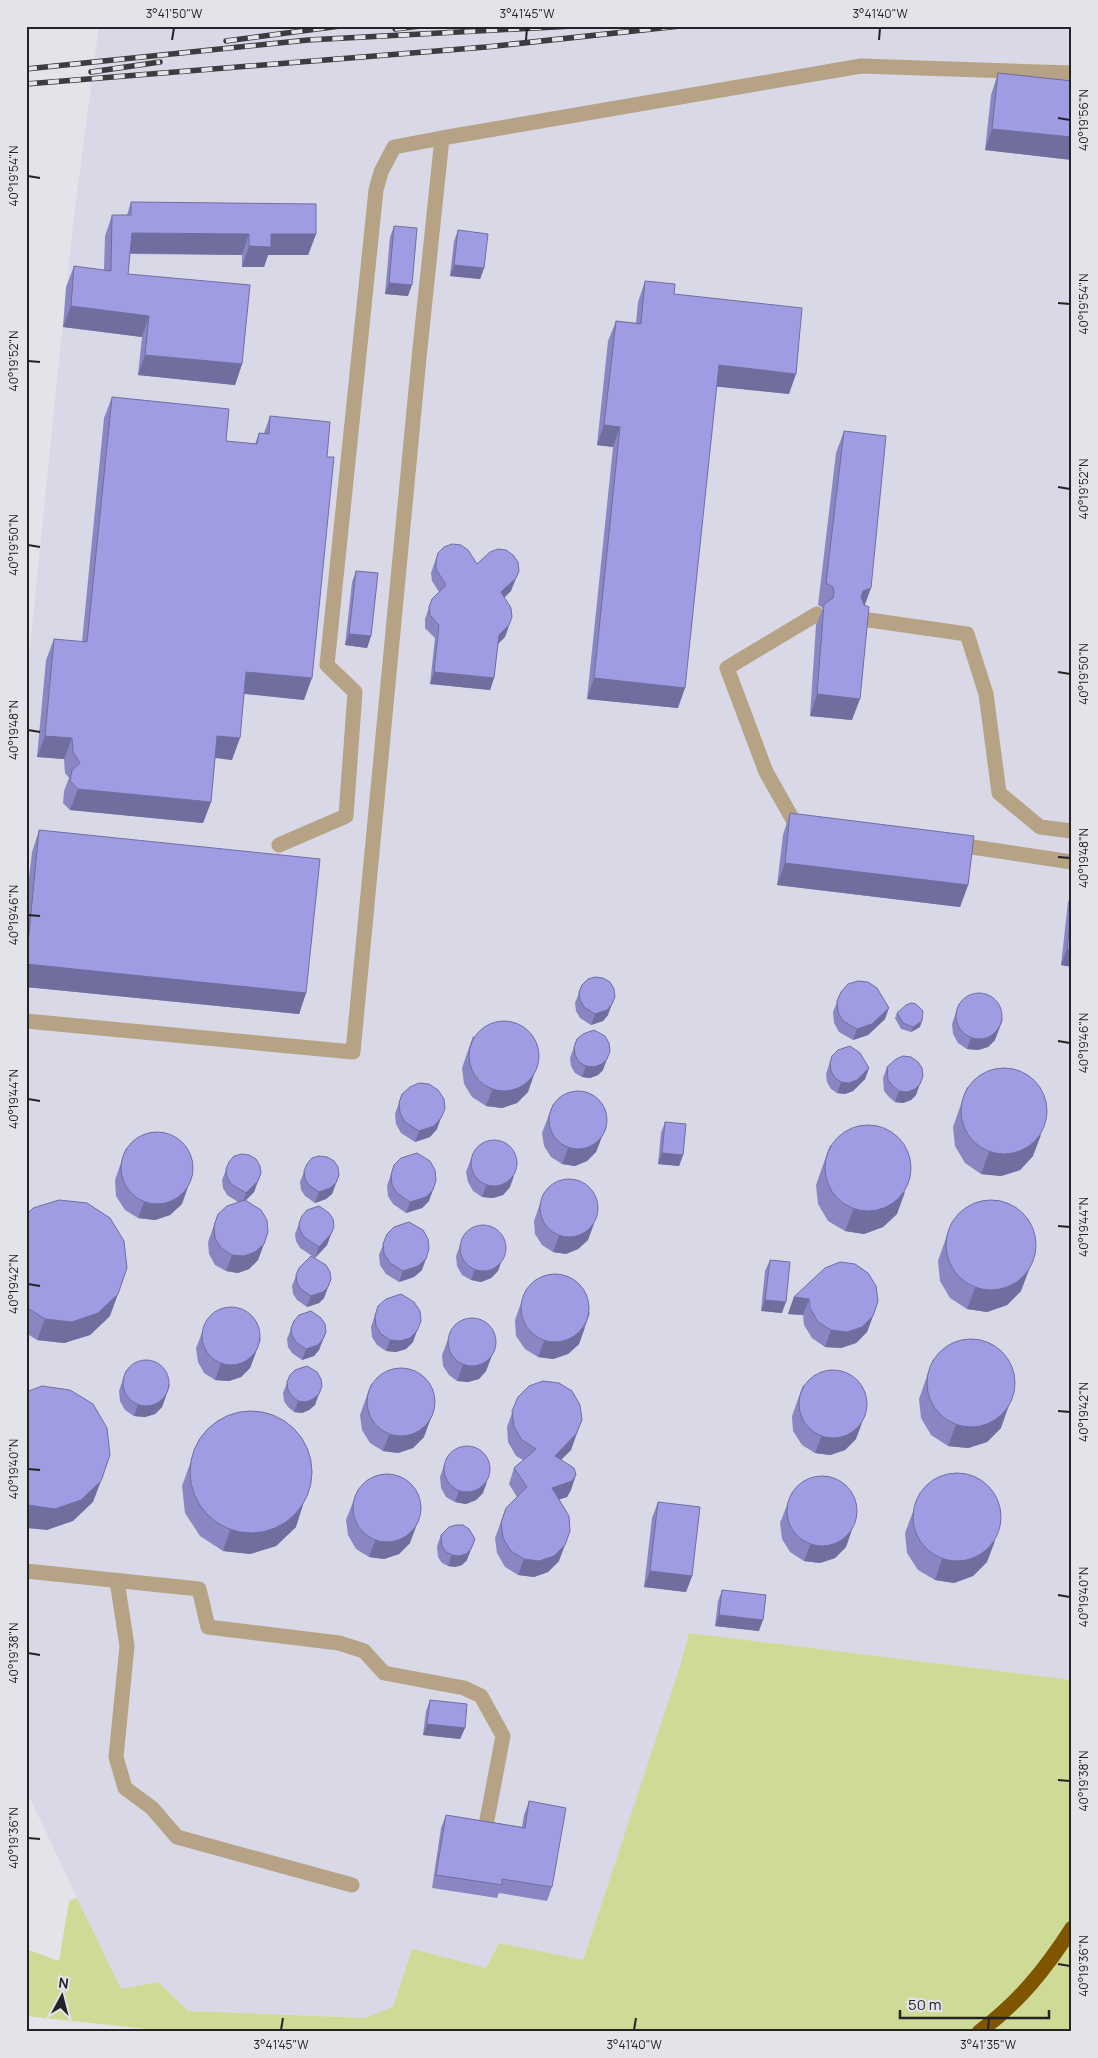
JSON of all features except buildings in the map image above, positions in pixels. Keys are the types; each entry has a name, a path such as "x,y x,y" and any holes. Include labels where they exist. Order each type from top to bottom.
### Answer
{"highway":[{"path":"980,2032 997,2019 1028,1989 1072,1928"}],"lane":[{"path":"278,845 346,816 355,692 327,665 376,190 381,172 394,147 861,66 1072,73"},
{"path":"26,1021 353,1052 419,358 442,138"},
{"path":"815,827 796,825 766,772 727,668 817,614"},
{"path":"862,618 967,634 986,694 999,793 1040,827 1072,831"},
{"path":"933,842 1072,862"},
{"path":"26,1571 199,1589 208,1627 339,1643 364,1652 384,1673 464,1688 481,1696 503,1736 486,1825"},
{"path":"117,1580 127,1646 116,1757 125,1788 152,1808 178,1837 352,1885"}],"shaded area":[{"path":"99,26 1072,26 1072,1680 689,1633 680,1666 583,1960 499,1943 486,1968 412,1950 393,2007 365,2018 188,2011 157,1982 121,1990 26,1790 26,686 73,224"}],"green space":[{"path":"689,1633 1072,1680 1072,2032 175,2032 26,2016 26,1949 59,1961 69,1901 77,1898 121,1989 158,1982 188,2011 365,2018 393,2007 412,1949 486,1968 499,1943 583,1960 680,1666"}],"railway":[{"path":"226,41 340,26"},
{"path":"395,29 420,26"},
{"path":"26,69 308,40 573,26"},
{"path":"26,84 486,47 680,26"},
{"path":"91,72 160,62"}]}
